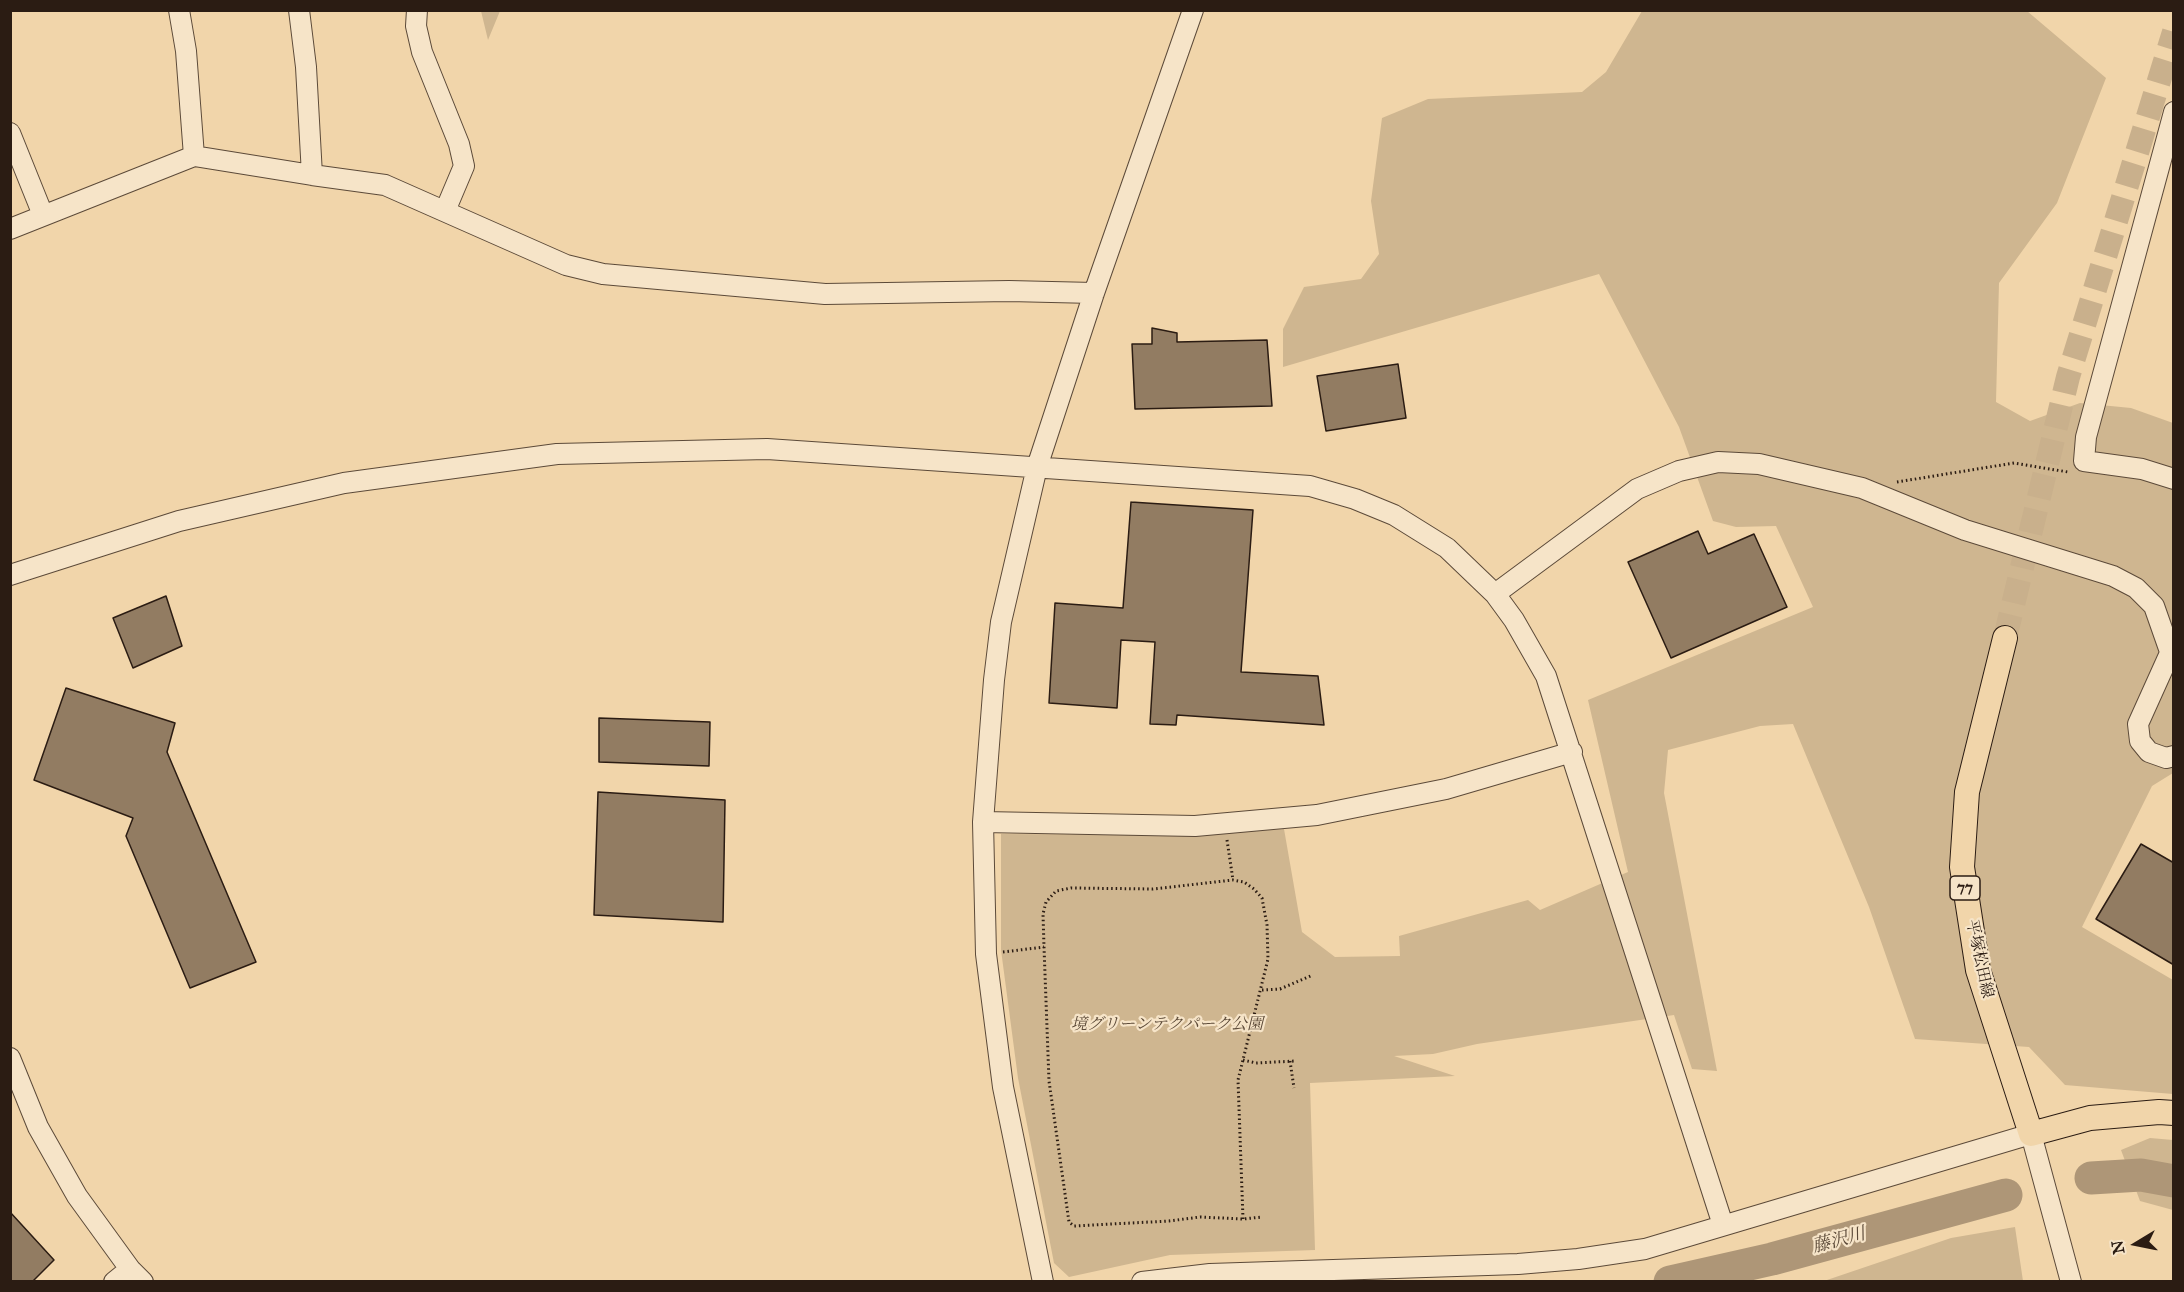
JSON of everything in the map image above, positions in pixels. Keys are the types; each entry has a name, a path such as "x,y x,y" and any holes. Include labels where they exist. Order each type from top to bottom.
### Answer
{"main road":[{"name":"平塚松田線","path":"2005,638 1967,792 1962,867 1978,970 2031,1134"},
{"path":"2031,1134 2090,1118 2159,1112 2174,1113"}],"street":[{"path":"179,10 186,51 194,156"},
{"path":"299,10 306,67 312,175"},
{"path":"417,10 416,26 422,52 459,144 464,166 445,211"},
{"path":"1043,1281 1003,1087 986,954 983,822 994,680 1001,622 1037,466 1094,293 1193,10"},
{"path":"2174,112 2086,436 2084,461 2142,469 2174,479"},
{"path":"10,133 43,215"},
{"path":"10,229 194,156 385,185 566,265 603,274 825,294 1009,291 1094,293"},
{"path":"10,575 179,521 344,483 557,454 767,449 1310,486 1355,500 1394,515 1447,548 1495,594 1514,620 1546,676 1723,1226"},
{"path":"1495,594 1637,489 1679,471 1718,462 1759,464 1862,488 1965,530 2113,576 2136,588 2154,606 2172,658 2138,724 2140,741 2149,752 2166,758 2174,756"},
{"path":"983,822 1195,826 1317,815 1446,789 1572,752"},
{"path":"10,1058 38,1127 77,1196 136,1275 114,1281"},
{"path":"1142,1281 1210,1274 1518,1264 1578,1259 1645,1249 2031,1134 2071,1281"}],"path":[{"path":"1897,482 2014,463 2070,472"},
{"path":"1225,824 1233,880"},
{"path":"1243,1219 1238,1080 1268,959 1267,925 1262,898 1244,882 1233,880 1153,889 1071,888 1056,891 1046,902 1043,914 1049,1081 1069,1222 1074,1226 1169,1221 1200,1216 1243,1219 1262,1217"},
{"path":"986,954 1044,947"},
{"path":"1262,990 1280,989 1313,975"},
{"path":"1243,1060 1256,1063 1296,1061"},
{"path":"1290,1061 1293,1088"}],"green space":[{"path":"481,11 500,11 488,40"},
{"name":"境グリーンテクパーク公園","path":"1642,11 2027,11 2106,78 2057,203 1999,283 1996,402 2030,421 2080,403 2131,408 2173,423 2173,773 2152,786 2082,927 2173,980 2173,1094 2065,1085 2029,1047 1915,1039 1869,907 1793,724 1760,726 1668,750 1664,793 1717,1071 1692,1069 1674,1015 1477,1044 1433,1054 1394,1056 1455,1076 1310,1083 1315,1250 1170,1255 1069,1277 1054,1263 1018,1078 1001,950 1001,834 1188,835 1284,829 1302,932 1335,957 1400,956 1399,936 1528,900 1540,910 1628,872 1588,700 1813,607 1776,526 1736,527 1713,521 1679,427 1599,274 1283,367 1283,329 1304,287 1361,279 1379,254 1371,201 1382,118 1428,99 1582,92 1606,72"},
{"path":"2150,1138 2173,1140 2173,1210 2140,1201 2121,1150"},
{"path":"2015,1227 2023,1281 1824,1281 1951,1238"}],"building":[{"path":"1152,328 1177,333 1177,342 1267,340 1272,406 1135,409 1132,344 1152,344"},
{"path":"1398,364 1406,418 1326,431 1317,376"},
{"path":"1131,502 1253,510 1241,672 1318,676 1324,725 1177,715 1176,725 1150,724 1155,642 1121,640 1117,708 1049,703 1055,603 1123,608"},
{"path":"1698,531 1708,554 1754,534 1787,607 1671,658 1628,562"},
{"path":"166,596 182,646 133,668 113,618"},
{"path":"66,688 175,723 167,752 256,962 190,988 126,836 133,818 34,780"},
{"path":"599,718 710,722 709,766 599,762"},
{"path":"598,792 725,800 723,922 594,915"},
{"path":"2141,844 2174,863 2174,965 2096,919"},
{"path":"10,1212 54,1260 33,1281 10,1281"}],"waterway":[{"name":"藤沢川","path":"2091,1178 2141,1175 2174,1181"},
{"name":"藤沢川","path":"1670,1282 1772,1259 2006,1195"}],"tunnel":[{"path":"2005,638 2068,377 2174,32"}]}
